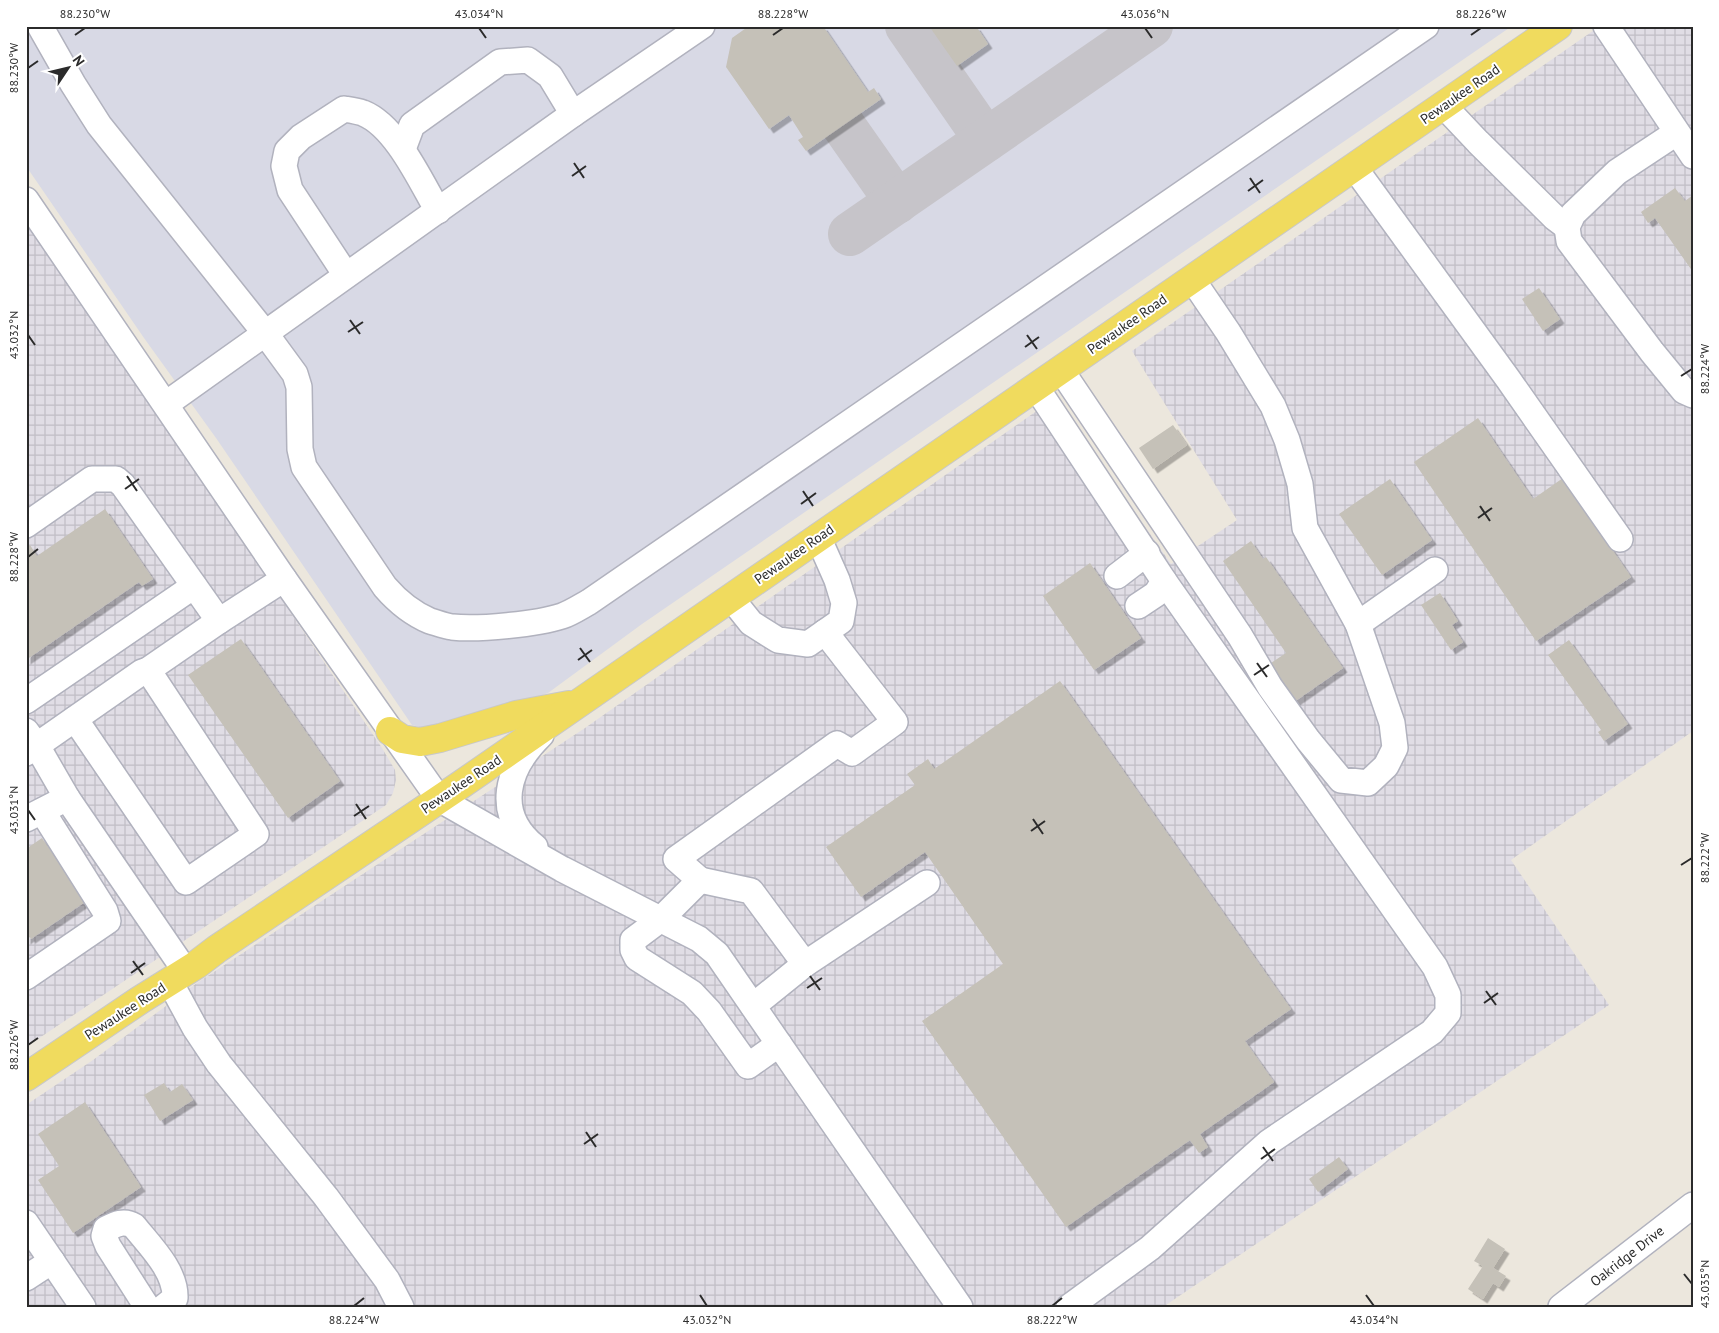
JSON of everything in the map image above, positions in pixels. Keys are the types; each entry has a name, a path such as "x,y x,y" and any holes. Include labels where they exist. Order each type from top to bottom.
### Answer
{"main road":[{"name":"Pewaukee Road","path":"26,1077 140,1000 178,977 216,949 439,800 1558,26"},
{"path":"390,731 402,739 420,742 440,738 516,715 569,710"}],"street":[{"path":"40,26 99,125 265,333 295,374 299,387 300,449 304,466 385,587 399,603 415,614 452,627 527,623 562,616 598,597 1426,26"},
{"path":"166,404 573,114 702,26"},
{"path":"1606,26 1693,156"},
{"path":"403,149 412,125 500,62 528,60 550,76 573,114"},
{"path":"1443,105 1534,198 1567,227"},
{"path":"346,275 290,190 284,166 287,151 301,137 344,109 364,114 381,126 403,149 438,211"},
{"path":"1676,133 1617,172 1573,214 1567,227 1569,242 1652,352 1684,391 1693,395"},
{"path":"1354,167 1508,379 1620,539"},
{"path":"26,200 284,579 439,800 562,869 699,939 717,954 960,1307"},
{"path":"1061,370 1240,636 1270,687 1308,740 1341,780 1368,783 1386,766 1395,748 1392,723 1358,624 1305,528 1300,484 1287,440 1273,406 1228,332 1192,279"},
{"path":"1036,387 1164,581 1435,967 1448,995 1448,1012 1432,1032 1269,1142 1150,1248 1069,1307"},
{"path":"26,525 92,479 116,479 123,484 219,621"},
{"path":"731,598 751,623 778,640 808,644 841,621 844,603 837,580 818,537"},
{"path":"1117,576 1147,553"},
{"path":"1358,624 1435,570"},
{"path":"284,579 148,670 142,672 75,719 30,743 67,798 178,977 195,1028 218,1064 326,1197 386,1280 401,1307"},
{"path":"1138,606 1156,594 1164,581"},
{"path":"26,701 194,586"},
{"path":"805,964 751,891 700,880 676,859 838,744 852,753 895,722 825,632"},
{"path":"75,719 186,882 256,834 148,670"},
{"path":"562,869 524,838 514,821 508,798 511,778 523,755 569,710"},
{"path":"26,977 108,922 105,911 34,815 67,798"},
{"path":"700,880 660,920 633,940 633,950 637,958 692,993 709,1011 748,1066 779,1044"},
{"path":"753,1006 805,964 927,883"},
{"name":"Oakridge Drive","path":"1560,1307 1693,1205"},
{"path":"26,1223 83,1307"},
{"path":"147,1307 108,1246 104,1236 106,1229 117,1223 129,1223 134,1226 168,1270 176,1289 175,1298 164,1307"},
{"path":"26,1278 52,1260"}],"shaded area":[{"path":"26,26 1512,26 642,624 548,693 462,724 436,731 412,725 216,438 144,338 26,166"},
{"path":"1600,26 1693,26 1693,731 1511,860 1609,1005 1163,1307 26,1307 26,1105 93,1060 197,983 585,728 1055,398 1171,564 1237,520 1132,351"},
{"path":"26,214 382,748 395,770 396,780 393,793 386,805 26,1047"}],"building":[{"path":"749,26 823,26 868,92 874,88 881,99 806,151 798,140 803,137 789,115 769,129 726,67 732,38"},
{"path":"929,26 976,26 988,44 957,66"},
{"path":"1675,188 1685,201 1693,195 1693,272 1655,218 1648,223 1641,212"},
{"path":"1539,288 1560,319 1543,331 1522,299"},
{"path":"1478,418 1533,499 1563,478 1631,577 1536,641 1414,462"},
{"path":"1173,425 1187,445 1153,469 1139,448"},
{"path":"1390,479 1432,540 1382,575 1339,514"},
{"path":"105,509 153,579 142,586 139,582 26,660 26,547 30,545 37,556"},
{"path":"1251,541 1263,559 1266,557 1343,668 1294,702 1268,665 1286,653 1223,561"},
{"path":"1090,563 1141,638 1094,670 1043,596"},
{"path":"1440,593 1458,621 1452,625 1463,642 1451,650 1421,605"},
{"path":"241,639 340,781 288,818 188,675"},
{"path":"1569,640 1628,724 1604,741 1598,732 1601,730 1548,655"},
{"path":"1060,681 1291,1009 1245,1041 1274,1082 1200,1134 1208,1147 1199,1153 1190,1140 1066,1227 922,1021 1003,964 925,852 861,897 826,847 915,785 907,774 928,759 934,769"},
{"path":"42,838 85,902 31,939 30,937 26,940 26,849"},
{"path":"164,1083 170,1092 182,1084 193,1100 160,1121 144,1095"},
{"path":"85,1102 141,1187 73,1233 38,1180 59,1166 38,1134"},
{"path":"1339,1157 1348,1169 1318,1192 1309,1179"},
{"path":"1488,1238 1505,1249 1493,1268 1506,1276 1499,1287 1493,1283 1483,1299 1468,1289 1483,1266 1474,1261"}],"taxiway":[{"path":"907,26 986,140"},
{"path":"850,234 1151,26"},
{"path":"843,125 897,202"}]}
